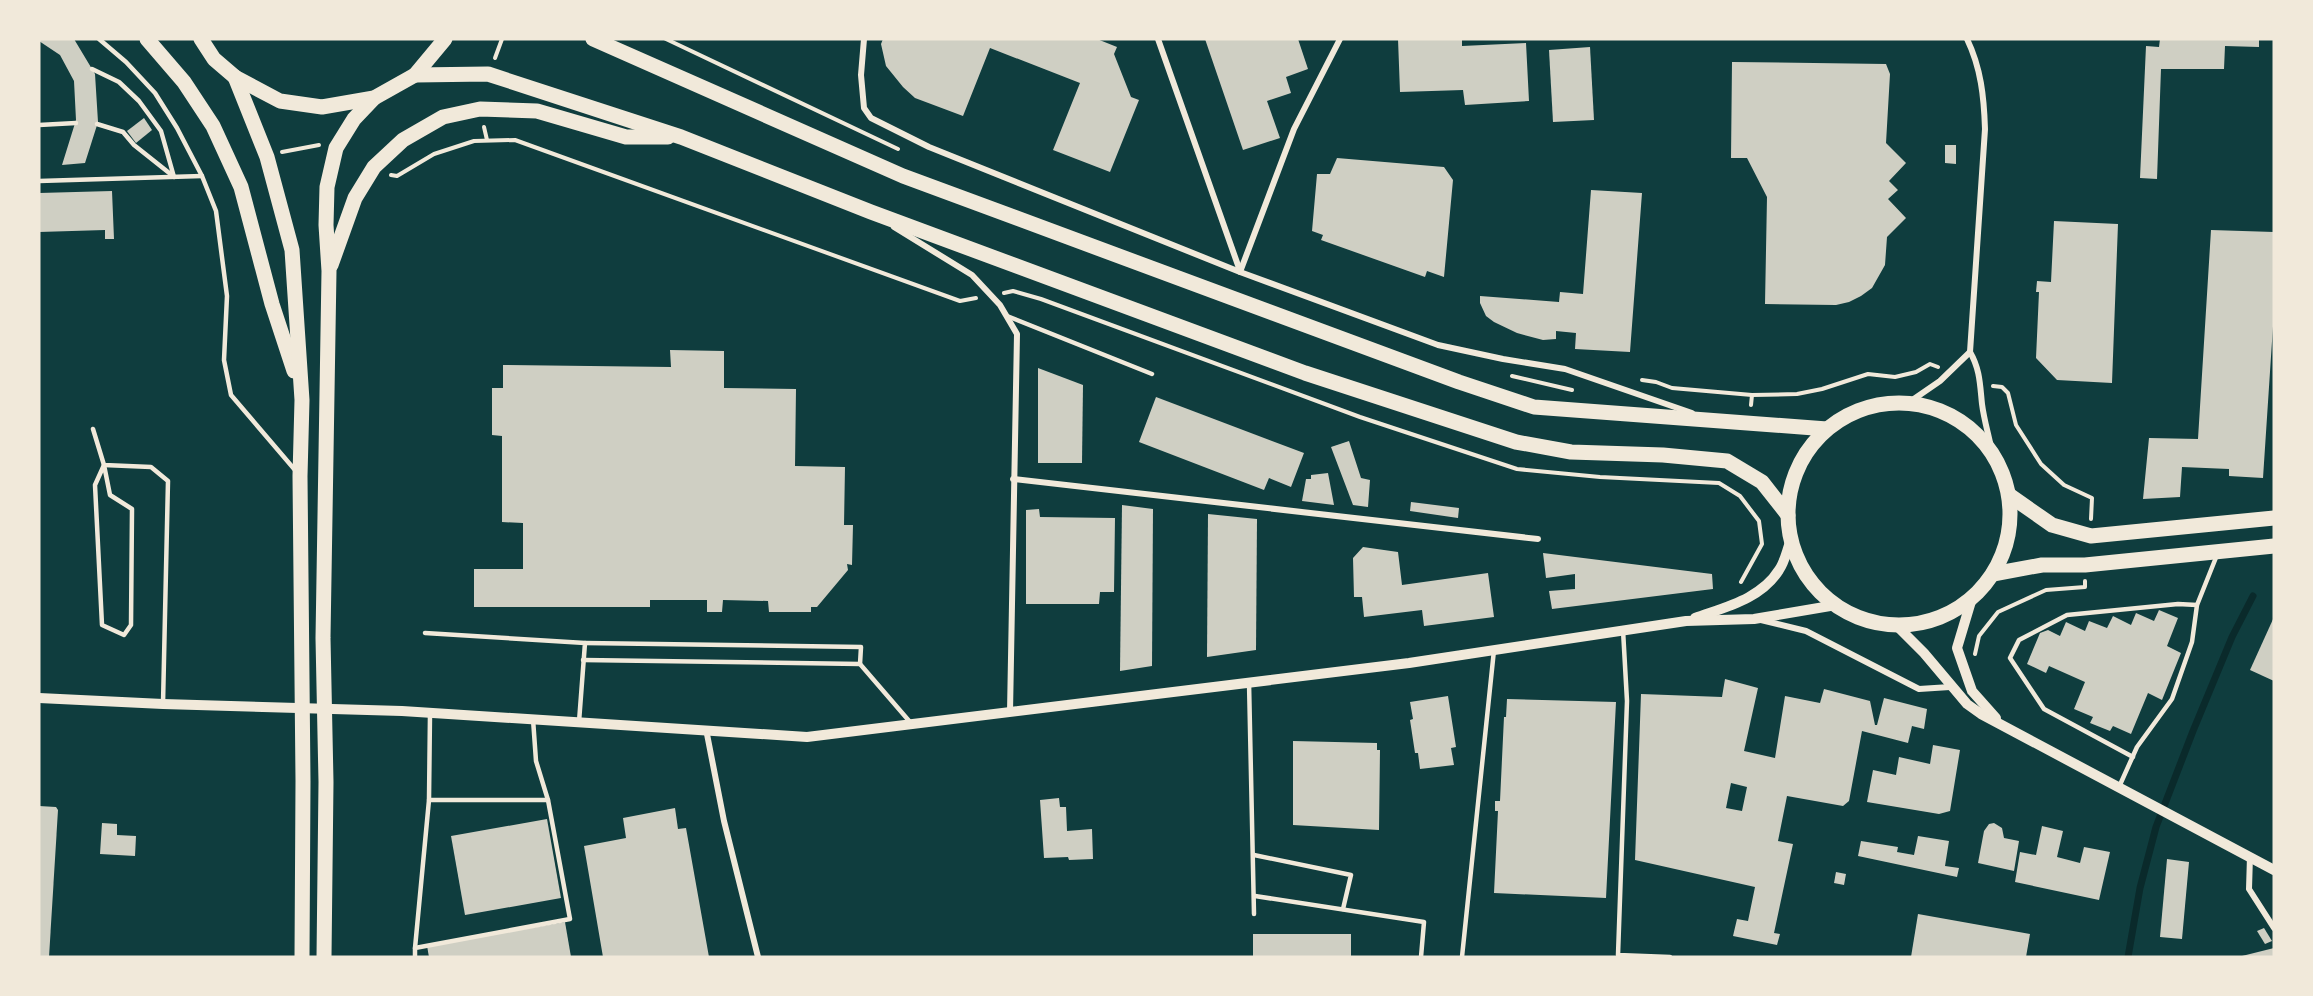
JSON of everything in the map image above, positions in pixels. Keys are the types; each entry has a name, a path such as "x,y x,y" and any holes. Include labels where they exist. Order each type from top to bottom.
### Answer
{"main road":[{"path":"147,39 184,82 213,126 241,187 272,304 302,400"},
{"path":"201,39 214,59 235,77 280,101 322,107 374,98"},
{"path":"324,957 326,782 323,638 329,271 326,225 327,187 336,148 354,119 374,98 415,75 445,39"},
{"path":"593,39 903,176 1459,382 1534,407 1827,429"},
{"path":"415,75 488,74 681,137 871,212 1305,373 1516,442 1571,452 1726,460 1762,482 1788,515"},
{"path":"235,77 267,157 292,250 302,400 300,476 302,957"},
{"path":"329,271 355,198 375,167 403,140 442,117 480,109 537,111 626,137 681,137"},
{"path":"1890,403 1908,403 1937,409 1966,425 1992,452 2009,495 2009,531 2004,553 1993,574 1972,598 1942,616 1913,624 1896,625 1878,623 1856,616 1836,605 1820,592 1797,559 1791,540 1788,515 1792,483 1806,453 1827,429 1856,411 1890,403"},
{"path":"2009,495 2052,525 2091,536 2274,518"},
{"path":"1993,574 2042,565 2085,565 2274,546"}],"street":[{"path":"864,39 861,75 864,108 871,118 929,147 1240,272 1438,345 1565,369 1714,421"},
{"path":"1158,39 1240,272"},
{"path":"1240,272 1294,129 1340,39"},
{"path":"1967,39 1975,54 1984,93 1985,129 1970,352 1976,362 1981,384 1982,405 1992,452"},
{"path":"871,212 972,276 993,296 1017,334 1010,713"},
{"path":"1908,403 1940,381 1970,352"},
{"path":"1013,479 1538,539"},
{"path":"1686,621 1749,598 1762,589 1779,570 1791,540"},
{"path":"1972,598 1957,648 1972,691 2002,725"},
{"path":"39,698 532,719 807,737 1409,663 1686,621 1754,619 1836,605"},
{"path":"1754,619 1806,631 1919,689 1950,687"},
{"path":"1896,625 1924,653 1966,704 2274,870"},
{"path":"706,729 724,821 758,957"},
{"path":"2250,856 2249,889 2274,928"}],"lane":[{"path":"99,39 126,62 155,93 177,128 202,176 216,211 227,296 224,360 231,395 300,476"},
{"path":"92,69 119,82 139,101 161,132 174,177"},
{"path":"39,125 76,123"},
{"path":"98,124 123,132 134,145 174,177"},
{"path":"39,181 202,176"},
{"path":"1007,316 1152,374"},
{"path":"93,429 104,465 110,495 132,509 130,625 124,635 102,625 94,485 104,465"},
{"path":"104,465 152,467 168,481 163,704"},
{"path":"2119,787 2137,747 2172,699 2192,642 2197,605 2218,552"},
{"path":"2133,757 2044,709 2010,658 2019,640 2067,615 2178,604 2197,605"},
{"path":"1623,630 1627,701 1618,955 1670,957"},
{"path":"425,633 585,643 861,647 860,664 911,724"},
{"path":"579,722 585,643"},
{"path":"1462,957 1494,650"},
{"path":"584,660 860,664"},
{"path":"1249,682 1254,914"},
{"path":"415,957 429,800 430,714"},
{"path":"415,948 570,919 548,800 536,760 532,719"},
{"path":"429,800 548,800"},
{"path":"1254,855 1351,875 1343,909"},
{"path":"1255,896 1424,922 1421,957"}],"path":[{"path":"492,64 502,39"},
{"path":"381,173 397,176 434,154 474,141 515,140 960,300 1013,291 1041,299 1360,417 1517,469 1600,477 1719,483 1740,496 1759,521 1761,544 1741,583 1745,591"},
{"path":"279,153 320,144"},
{"path":"1751,410 1752,395 1797,394 1822,389 1868,374 1895,377 1916,372 1930,364 1941,369"},
{"path":"1985,384 2002,387 2008,393 2016,425 2041,464 2064,485 2092,498 2091,522"},
{"path":"1970,652 1977,654 1979,636 1998,612 2046,590 2085,587 2085,576"}],"building":[{"path":"39,39 74,39 95,74 98,122 85,163 62,165 76,120 74,81 60,55"},
{"path":"883,39 1097,39 1117,47 1114,54 1131,97 1139,100 1110,172 1053,150 1080,83 990,48 963,116 915,98 903,87 886,66 881,44"},
{"path":"1205,39 1298,39 1308,69 1286,77 1291,93 1267,101 1280,138 1243,150"},
{"path":"1398,39 1462,39 1462,46 1526,43 1529,101 1465,105 1463,90 1400,92"},
{"path":"2160,39 2259,39 2259,47 2225,46 2224,69 2161,69 2157,179 2140,178 2146,46 2159,47"},
{"path":"1590,47 1594,120 1553,122 1549,50"},
{"path":"1732,62 1886,64 1890,74 1886,143 1906,163 1889,181 1898,190 1888,199 1906,218 1887,237 1885,265 1872,288 1861,296 1836,305 1765,304 1767,197 1747,158 1731,158"},
{"path":"144,118 152,130 136,143 127,131"},
{"path":"1945,145 1956,145 1956,164 1945,163"},
{"path":"1337,158 1444,167 1453,180 1444,277 1427,271 1425,277 1321,240 1323,235 1312,231 1317,174 1330,174"},
{"path":"1591,190 1642,193 1630,352 1575,349 1576,333 1556,331 1556,339 1543,340 1517,333 1486,316 1480,303 1480,296 1559,302 1560,292 1583,294"},
{"path":"112,191 114,239 105,239 105,230 39,232 39,193"},
{"path":"2054,221 2118,224 2112,383 2057,380 2036,358 2039,292 2036,292 2037,281 2051,282"},
{"path":"2211,230 2274,232 2274,311 2263,478 2229,476 2229,469 2182,467 2180,497 2143,499 2149,438 2198,439"},
{"path":"670,350 724,351 724,388 796,389 795,466 845,467 844,525 853,525 852,565 847,564 848,570 817,607 811,607 811,612 769,612 768,601 723,600 722,612 707,612 707,600 650,600 650,607 474,607 474,569 523,569 523,523 502,522 502,436 492,435 492,388 503,388 503,365 671,367"},
{"path":"1038,368 1083,385 1082,463 1038,463"},
{"path":"1156,397 1304,453 1291,487 1269,478 1264,490 1139,442"},
{"path":"1349,441 1361,478 1370,480 1368,507 1353,505 1331,447"},
{"path":"1328,473 1334,505 1302,501 1306,479 1311,479 1311,475"},
{"path":"1411,502 1459,508 1458,518 1410,511"},
{"path":"1122,505 1153,509 1152,666 1120,671"},
{"path":"1039,509 1040,517 1115,518 1114,592 1100,592 1099,604 1026,604 1026,510"},
{"path":"1208,514 1257,519 1256,650 1207,657"},
{"path":"1363,547 1398,552 1402,585 1488,573 1494,617 1424,626 1422,610 1364,617 1362,597 1354,597 1353,558"},
{"path":"1543,553 1712,574 1713,589 1552,609 1549,591 1575,589 1575,574 1546,578"},
{"path":"2159,610 2178,618 2167,646 2181,653 2162,700 2148,693 2131,734 2113,726 2110,731 2090,723 2093,717 2074,709 2085,682 2049,666 2046,673 2027,664 2040,633 2048,630 2060,636 2066,622 2085,631 2089,621 2107,628 2113,616 2131,625 2136,613 2154,621"},
{"path":"2274,617 2274,681 2250,670"},
{"path":"1725,679 1758,688 1744,751 1775,758 1785,696 1820,703 1824,689 1870,701 1875,725 1877,725 1884,698 1927,709 1924,729 1912,726 1908,743 1862,731 1849,801 1843,806 1787,796 1778,841 1793,844 1774,933 1780,934 1777,945 1733,936 1737,919 1748,921 1755,887 1635,860 1641,694 1722,697","holes":["1731,783 1747,787 1742,811 1726,808"]},
{"path":"1448,696 1456,747 1451,748 1454,765 1420,769 1410,720 1413,719 1410,702"},
{"path":"1507,699 1616,702 1606,898 1494,893 1498,811 1495,811 1495,801 1500,801"},
{"path":"1293,741 1377,743 1377,750 1380,750 1379,830 1293,825"},
{"path":"1933,745 1960,750 1950,811 1939,814 1867,802 1873,770 1896,775 1899,757 1930,764"},
{"path":"1059,798 1060,807 1066,807 1067,831 1092,829 1093,859 1044,858 1040,800"},
{"path":"39,806 56,807 58,810 49,957 39,957"},
{"path":"675,808 678,829 686,828 709,957 603,957 584,846 626,838 623,818"},
{"path":"547,819 561,898 465,915 451,836"},
{"path":"102,823 117,824 117,835 136,836 135,856 100,854"},
{"path":"1994,823 2002,828 2004,838 2019,841 2014,871 1978,863 1984,831 1989,824"},
{"path":"2042,826 2063,831 2057,857 2080,863 2084,847 2110,852 2099,900 2015,882 2020,852 2036,855"},
{"path":"1918,836 1949,841 1945,866 1959,868 1957,877 1858,856 1861,841 1898,847 1897,852 1914,855"},
{"path":"2167,859 2189,862 2182,939 2160,937"},
{"path":"1836,872 1846,874 1844,885 1834,883"},
{"path":"1918,914 2030,934 2026,957 1911,957"},
{"path":"565,922 571,957 429,957 427,946"},
{"path":"2264,928 2272,941 2265,944 2257,931"},
{"path":"1253,934 1351,934 1351,957 1253,957"},
{"path":"2274,948 2274,957 2242,957 2242,956"}],"waterway":[{"path":"2128,957 2140,888 2156,827 2232,637 2253,596"}]}
